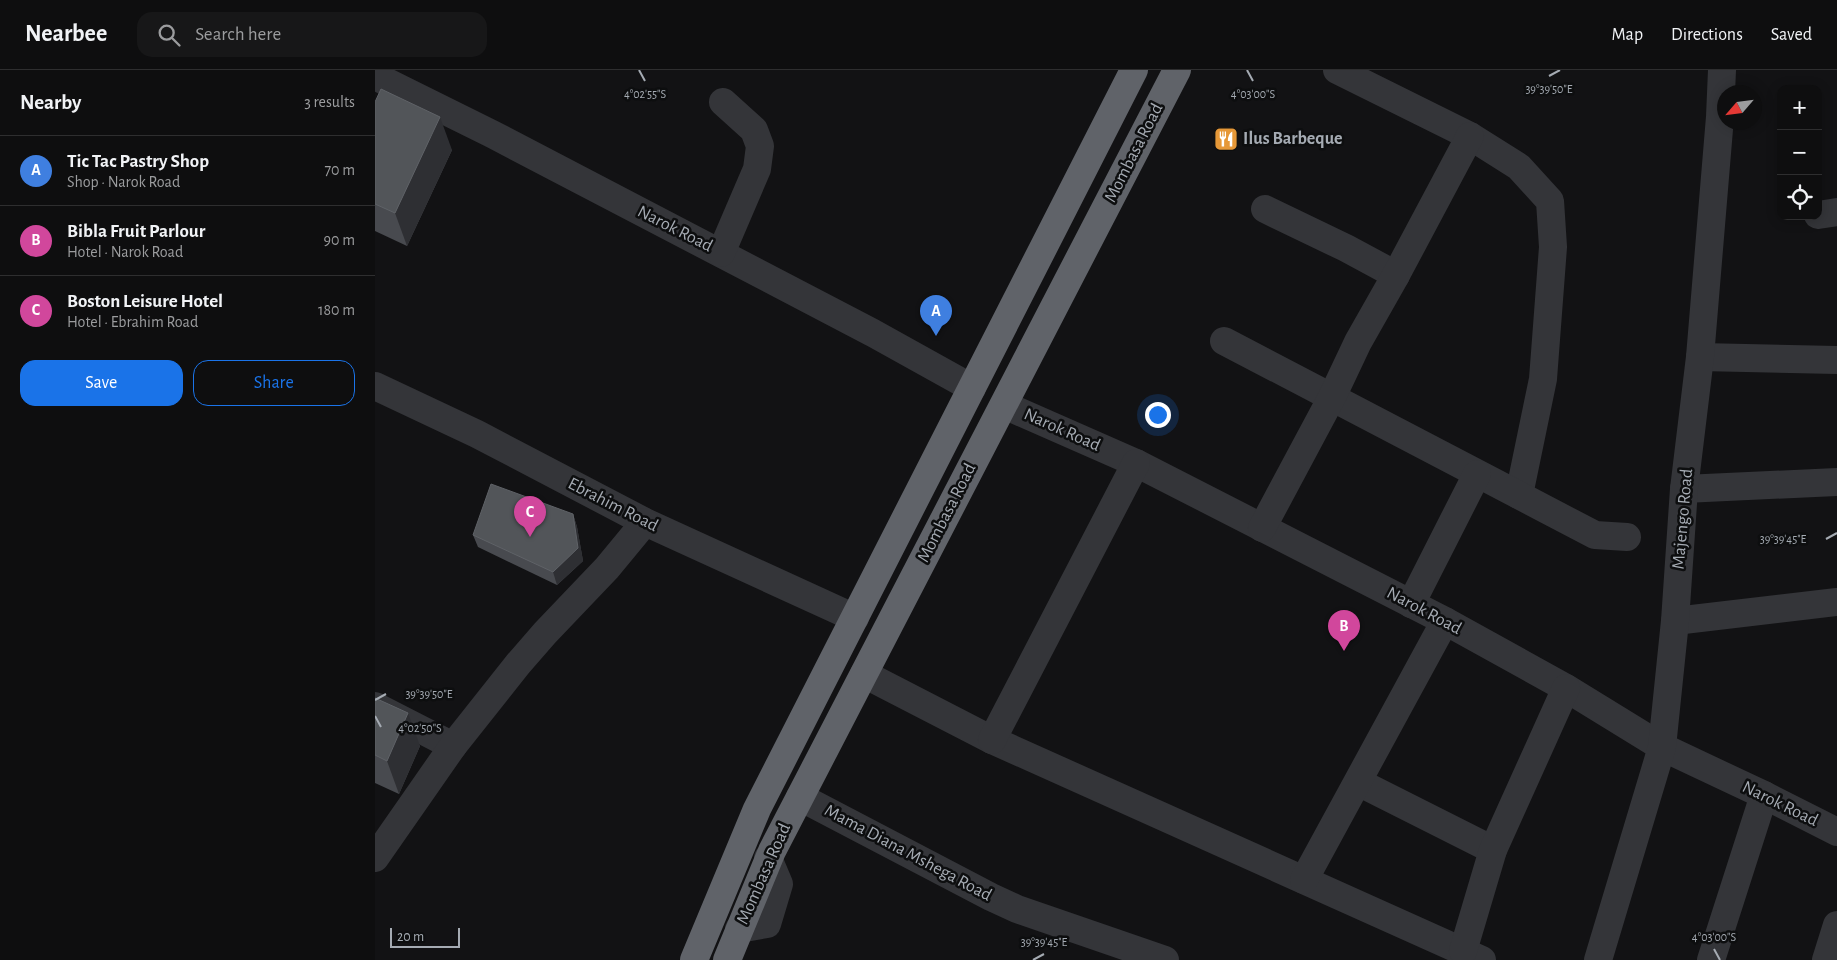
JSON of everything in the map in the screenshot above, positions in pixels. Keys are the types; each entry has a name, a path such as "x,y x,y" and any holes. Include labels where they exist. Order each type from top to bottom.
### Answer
{"highway":[{"name":"Mombasa Road","path":"694,960 757,809 1134,70"},
{"name":"Mombasa Road","path":"727,960 768,858 1177,70"},
{"path":"1004,325 1036,342"},
{"path":"943,444 976,459"}],"street":[{"path":"1337,70 1471,136 1519,167 1550,201 1553,247 1543,379 1519,495"},
{"name":"Majengo Road","path":"1598,960 1662,748 1675,621 1684,489 1700,357 1723,70"},
{"path":"379,108 387,76"},
{"name":"Narok Road","path":"387,76 492,134 873,333 972,388"},
{"path":"721,254 757,169 760,146 754,130 723,102"},
{"path":"1262,528 1332,397 1358,342 1471,136"},
{"path":"1265,209 1347,248 1396,275"},
{"path":"1822,214 1837,212"},
{"path":"1224,340 1595,535 1627,537"},
{"path":"1700,357 1837,360"},
{"name":"Ebrahim Road","path":"375,386 477,434 645,522 855,618"},
{"name":"Narok Road","path":"1004,405 1136,463 1445,622 1566,688 1662,748 1764,795 1837,832"},
{"path":"992,740 1136,463"},
{"path":"1411,604 1477,474"},
{"path":"1684,489 1837,482"},
{"path":"375,858 453,746 545,633 607,568 645,522"},
{"path":"1675,621 1837,602"},
{"path":"1304,880 1445,622"},
{"path":"864,674 992,740 1473,956 1493,850 1566,688"},
{"path":"375,706 453,746"},
{"path":"1358,782 1493,850"},
{"path":"1711,960 1764,795"},
{"name":"Mama Diana Mshega Road","path":"800,797 991,898 1017,909 1165,960"},
{"path":"1826,960 1837,925"}],"building":[{"path":"381,89 440,117 395,213 375,204 375,102"},
{"path":"491,484 573,514 578,548 553,572 473,535"},
{"path":"375,698 408,713 387,761 375,755"}],"place":[{"name":"Ilus Barbeque","path":"1226,139"},
{"name":"Tic Tac Pastry Shop","path":"936,336"},
{"name":"Boston Leisure Hotel","path":"530,537"},
{"name":"Bibla Fruit Parlour","path":"1344,651"}]}
